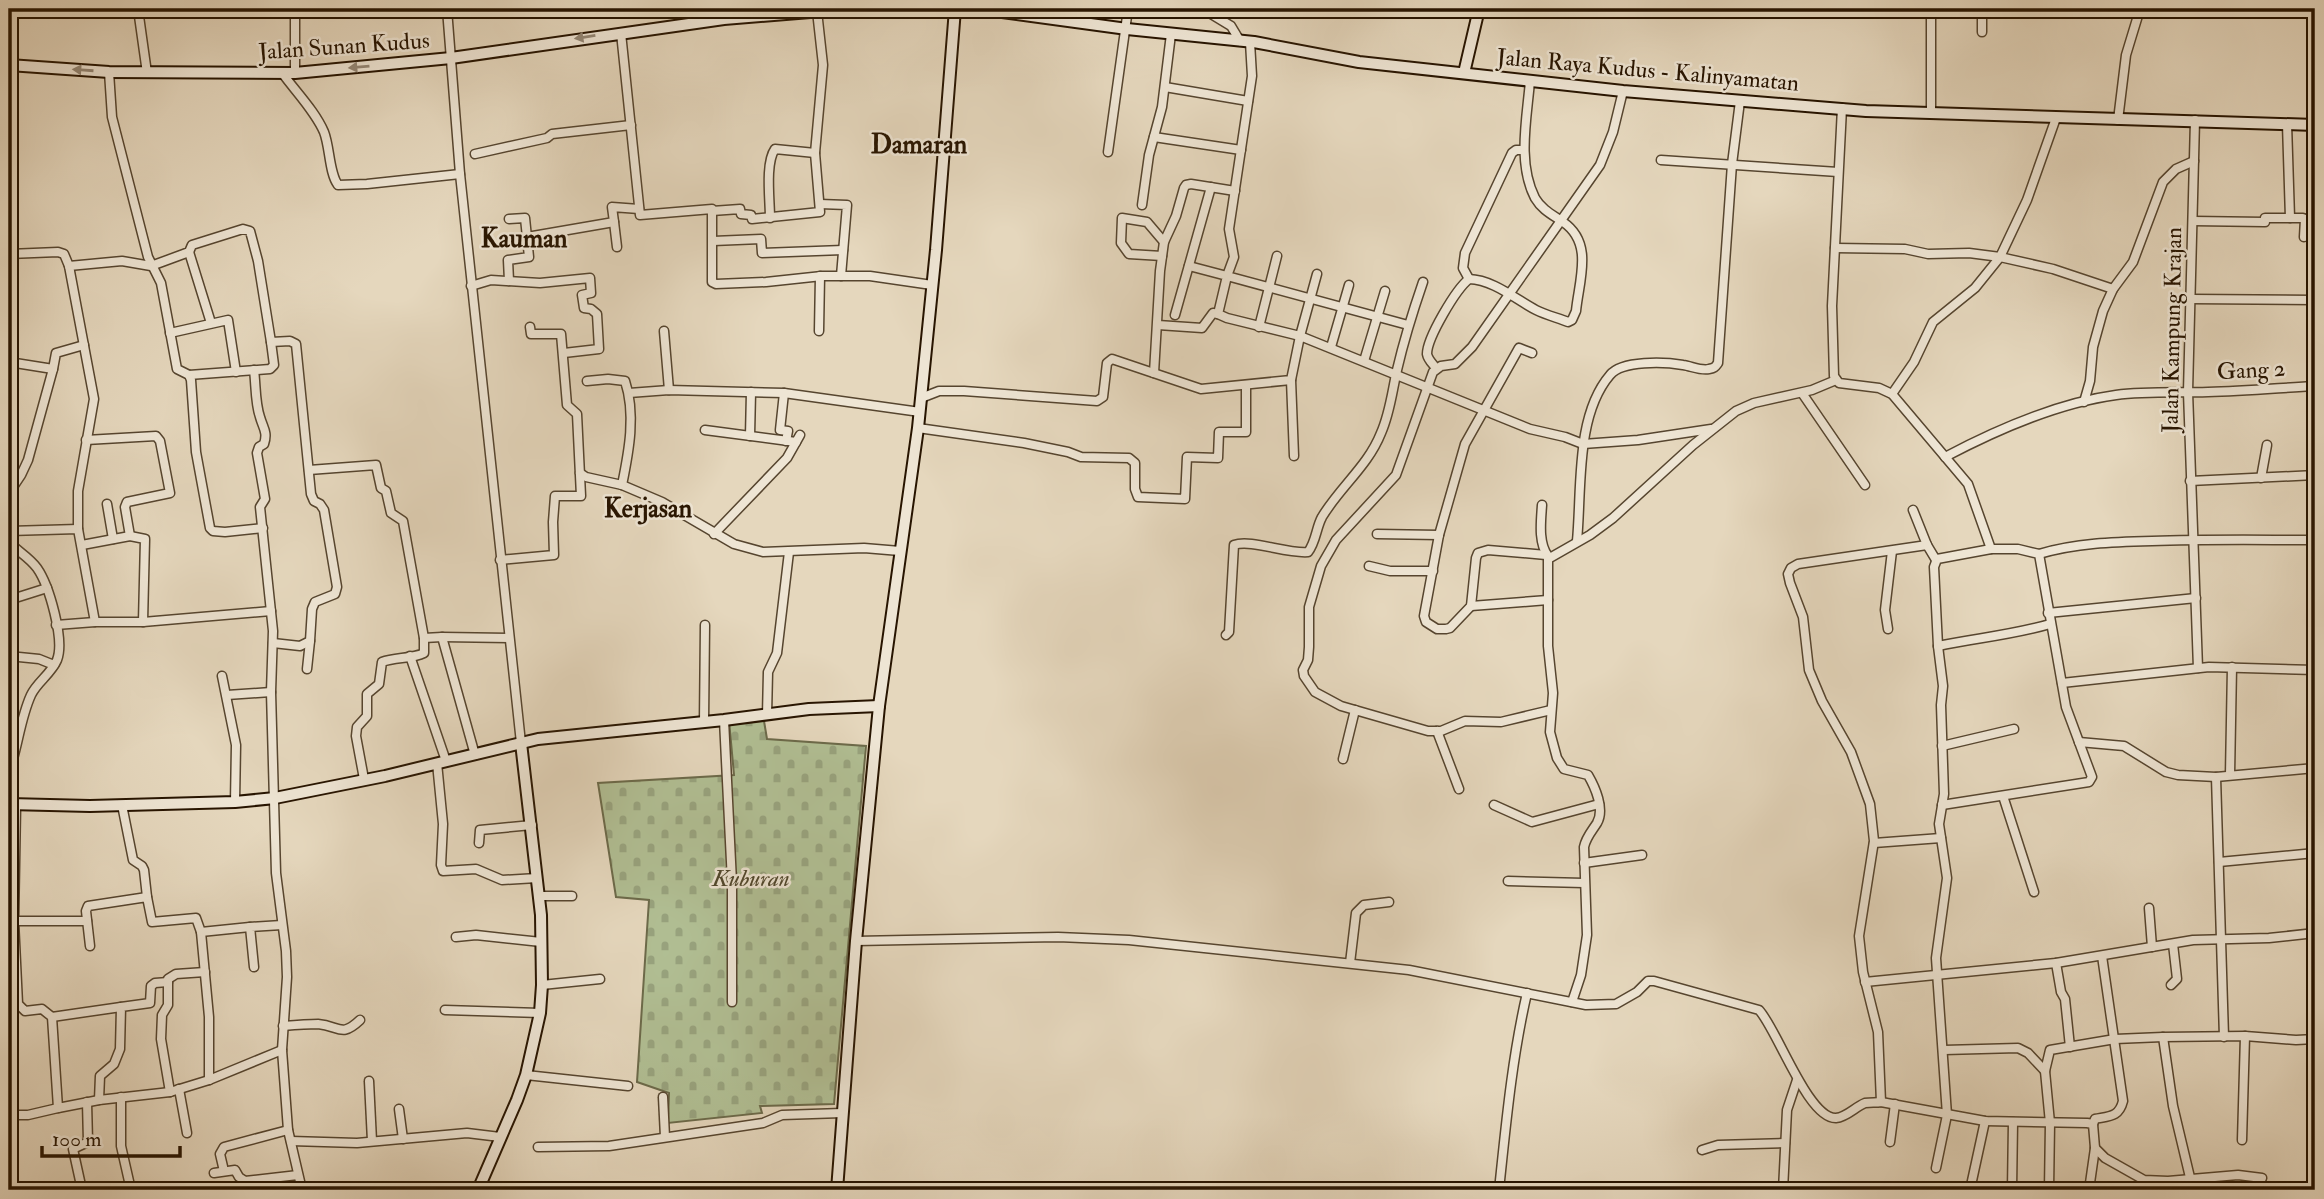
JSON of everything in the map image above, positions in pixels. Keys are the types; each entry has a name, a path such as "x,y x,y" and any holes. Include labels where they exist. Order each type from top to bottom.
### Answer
{"main road":[{"name":"Jalan Sunan Kudus","path":"9,65 109,72 283,74 451,58 621,33 724,14 847,9"},
{"path":"837,1190 856,941 879,706 920,412 955,9"},
{"name":"Jalan Raya Kudus - Kalinyamatan","path":"980,9 1245,42 1359,62 1622,91 1931,113 2315,125"},
{"path":"1464,73 1479,9"},
{"path":"12,805 235,802 275,798 385,776 552,737 809,709 879,706"},
{"path":"478,1190 526,1075 540,1013 542,985 539,896 521,743"}],"street":[{"path":"138,9 147,73"},
{"path":"295,9 295,73"},
{"path":"447,9 471,286 521,743"},
{"path":"1108,152 1128,9"},
{"path":"1203,9 1231,26 1245,42 1252,76 1228,229 1234,257 1218,314"},
{"path":"1931,9 1931,113"},
{"path":"1982,9 1982,32"},
{"path":"2118,120 2126,55 2140,9"},
{"path":"621,33 639,209 642,216 740,209 741,214 751,215 752,219 816,214 820,212 815,153 823,65 817,11"},
{"path":"1142,205 1160,118 1171,34"},
{"path":"109,72 112,117 151,266 161,283 177,369 189,375 273,367 258,261 250,231 243,229 192,245 189,252 211,323"},
{"path":"283,74 324,132 334,180 338,185 460,174"},
{"path":"1436,368 1429,359 1429,348 1442,317 1462,284 1469,279 1485,282 1539,312 1568,322 1576,312 1583,257 1581,244 1574,230 1543,209 1529,180 1524,150 1530,81"},
{"path":"1165,86 1248,101"},
{"path":"1436,368 1455,364 1461,359 1600,165 1613,132 1622,91"},
{"path":"1577,541 1583,444 1595,395 1613,371 1641,363 1680,364 1707,370 1718,363 1732,164 1740,101"},
{"path":"1842,108 1832,367 1836,380 1839,383 1879,388 1892,394 1968,484 1991,549"},
{"path":"1892,394 1914,362 1933,322 1975,288 2000,257 2027,200 2056,118"},
{"name":"Jalan Kampung Krajan","path":"2195,120 2188,392 2198,668"},
{"path":"2287,124 2290,218"},
{"path":"475,154 547,138 552,134 631,125"},
{"path":"1154,137 1241,150"},
{"path":"1469,279 1463,268 1465,253 1472,236 1512,153 1524,150"},
{"path":"770,218 770,163 773,151 815,153"},
{"path":"1661,160 1838,172"},
{"path":"2084,402 2090,381 2093,347 2103,311 2113,289 2133,262 2163,182 2176,169 2194,161"},
{"path":"1154,373 1164,242 1186,185 1235,191"},
{"path":"1175,315 1211,187"},
{"path":"820,204 848,205 841,276"},
{"path":"617,247 612,207 639,209"},
{"path":"712,211 714,284 820,276 870,276 932,285"},
{"path":"509,219 525,218 530,257 508,260 509,281"},
{"path":"1162,256 1129,254 1121,243 1122,218 1147,222 1164,242"},
{"path":"2193,221 2265,222 2265,218 2305,219 2304,237"},
{"path":"527,237 614,222"},
{"path":"713,241 761,239 762,253 844,250"},
{"path":"1835,248 1905,249 1928,254 1969,253 2000,257 2053,269 2113,289"},
{"path":"9,254 58,252 64,254 69,266 94,399 78,491 78,529 95,622"},
{"path":"69,266 122,261 151,266 189,252"},
{"path":"1259,327 1277,256"},
{"path":"1189,266 1408,325"},
{"path":"1294,456 1291,380 1317,274"},
{"path":"471,286 491,280 540,283 602,276"},
{"path":"818,331 820,276"},
{"path":"564,352 599,349 597,314 592,309 583,308 582,295 592,293 590,278"},
{"path":"1226,635 1229,632 1234,545 1249,544 1306,553 1311,550 1320,520 1368,460 1388,412 1408,325 1423,282"},
{"path":"1331,347 1349,285"},
{"path":"1364,361 1385,292"},
{"path":"2191,299 2315,300"},
{"path":"1158,325 1202,328 1213,313 1300,336 1516,424 1583,444 1629,441 1714,428"},
{"path":"170,333 226,319 229,323 236,372"},
{"path":"500,560 554,555 555,496 581,496 577,414 567,405 561,334 531,334 530,327"},
{"path":"664,331 669,390"},
{"path":"271,342 290,341 296,344 311,495 324,510 337,591 315,602 312,609 307,669"},
{"path":"9,493 28,460 56,353 84,345"},
{"path":"1532,353 1519,348 1465,444 1439,535 1424,616 1430,626 1437,629 1450,628 1471,606 1478,553 1488,550 1548,556 1590,535 1628,506 1714,428 1741,408 1802,393 1836,380"},
{"path":"921,398 939,391 964,391 1097,401 1103,397 1107,363 1110,359 1135,365 1201,389 1291,380"},
{"path":"9,362 52,369"},
{"path":"1436,368 1396,475 1336,540 1321,566 1311,595 1308,660 1303,670 1304,676 1315,692 1355,710 1437,731 1465,721 1501,722 1551,710"},
{"path":"254,370 260,416 266,429 264,444 259,447 257,453 265,499 260,507 271,611 276,873 287,977 282,1050 288,1130 302,1190"},
{"path":"189,375 196,452 210,528 212,531 225,532 263,528"},
{"path":"587,381 625,380 629,394 631,440 622,485"},
{"path":"918,428 1024,443 1081,457 1129,458 1135,463 1135,489 1138,497 1185,499 1187,457 1218,458 1219,432 1245,432 1246,385"},
{"name":"Gang 2","path":"1945,457 2038,415 2115,395 2315,386"},
{"path":"629,394 669,390 784,393 920,412"},
{"path":"750,436 751,392"},
{"path":"784,393 780,430 788,431 786,441"},
{"path":"1802,393 1865,485"},
{"path":"705,430 786,441 798,439 788,458 714,534"},
{"path":"86,440 156,436 160,441 170,493 127,502 125,507 130,536"},
{"path":"2261,478 2267,445"},
{"path":"309,470 376,465 391,513 402,522 424,638 424,653 382,662 379,684 367,694 367,716 357,727 356,736 364,779"},
{"path":"580,473 586,477 622,485 681,513 734,544 763,552 854,548 900,551"},
{"path":"2190,481 2315,475"},
{"path":"107,504 113,539"},
{"path":"1542,505 1541,531 1548,556 1548,658 1553,692 1550,732 1560,765 1564,769 1588,775 1599,804 1599,819 1586,841 1584,883 1587,935 1581,975 1572,1002"},
{"path":"1913,510 1936,560 1934,567 1938,646 1943,687 1942,805 1939,824 1947,878 1936,976 1944,1050 1947,1115 1936,1168"},
{"path":"9,531 78,529"},
{"path":"1377,534 1439,535"},
{"path":"82,545 130,536 147,541 144,622"},
{"path":"1936,560 1991,549 2018,549 2039,554 2063,547 2106,542 2194,539 2315,540"},
{"path":"9,542 33,564 47,588 56,625 59,653 54,665 33,691 9,772"},
{"path":"1881,1102 1878,1032 1865,982 1859,936 1874,843 1870,804 1851,752 1822,701 1809,670 1803,617 1788,574 1791,568 1798,565 1927,545"},
{"path":"1888,629 1885,610 1892,551"},
{"path":"767,715 768,672 777,653 789,552"},
{"path":"1942,805 2089,782 2092,777 2090,766 2070,722 2039,554"},
{"path":"1368,566 1391,571 1433,571"},
{"path":"9,600 47,588"},
{"path":"2048,613 2196,598"},
{"path":"1471,606 1548,600"},
{"path":"56,625 144,622 271,611"},
{"path":"1938,646 1991,635 2011,635 2050,624"},
{"path":"704,722 705,625"},
{"path":"424,638 509,638"},
{"path":"442,638 475,755"},
{"path":"272,643 300,646 310,641"},
{"path":"9,656 39,659 54,665"},
{"path":"410,656 441,762 443,871 476,869 502,880 515,881 537,878"},
{"path":"2230,775 2232,667"},
{"path":"2062,683 2198,668 2315,670"},
{"path":"222,676 236,746 235,802"},
{"path":"227,695 271,692"},
{"path":"1343,759 1355,710"},
{"path":"724,720 732,882 732,1002"},
{"path":"1942,746 2014,729"},
{"path":"1437,731 1459,789"},
{"path":"2079,742 2124,746 2166,772 2178,775 2216,777 2315,768"},
{"path":"2216,777 2224,1037"},
{"path":"2003,796 2034,892"},
{"path":"1494,805 1532,822 1599,804"},
{"path":"12,805 13,963 18,1004 21,1008"},
{"path":"122,805 133,860 144,870 152,922 196,918 201,932 209,1017 209,1080"},
{"path":"479,844 480,830 532,825"},
{"path":"1874,843 1941,838"},
{"path":"2219,862 2315,853"},
{"path":"1584,863 1642,855"},
{"path":"1507,881 1584,883"},
{"path":"539,896 572,896"},
{"path":"90,946 88,906 147,897"},
{"path":"1350,963 1356,913 1364,905 1389,902"},
{"path":"2149,908 2152,947"},
{"path":"13,921 87,920"},
{"path":"201,932 282,925"},
{"path":"250,927 254,967"},
{"path":"1865,982 2056,963 2222,938 2269,938 2315,933"},
{"path":"456,937 476,935 541,942"},
{"path":"856,941 1058,937 1129,940 1450,976 1586,1005 1616,1004 1629,998 1648,981 1654,981 1759,1010 1797,1080 1824,1114 1833,1118 1866,1103 1881,1102 1986,1121 2093,1124"},
{"path":"2171,985 2177,979 2174,944"},
{"path":"2089,1190 2095,1148 2093,1124 2095,1119 2116,1115 2123,1101 2102,956"},
{"path":"2056,963 2061,992 2065,999 2070,1047"},
{"path":"187,1133 160,1039 162,1015 168,1005 168,982 171,975 205,972"},
{"path":"542,985 600,979"},
{"path":"9,1007 25,1011 42,1009 52,1017 150,1003 151,986 168,982"},
{"path":"1499,1190 1510,1081 1527,993"},
{"path":"99,1100 100,1076 114,1064 120,1049 121,1007"},
{"path":"444,1010 540,1013"},
{"path":"52,1017 58,1108"},
{"path":"283,1026 318,1024 342,1031 351,1028 360,1020"},
{"path":"2242,1140 2245,1036"},
{"path":"2163,1037 2172,1106 2193,1190"},
{"path":"2049,1190 2050,1123 2045,1071 2050,1050 2115,1039 2163,1037 2315,1039"},
{"path":"1944,1050 2018,1048 2028,1053 2045,1071"},
{"path":"9,1115 28,1115 87,1102 174,1090 209,1080 282,1050"},
{"path":"526,1075 628,1086"},
{"path":"1783,1190 1787,1110 1797,1080"},
{"path":"369,1081 372,1141"},
{"path":"121,1097 121,1146 131,1190"},
{"path":"663,1097 664,1137"},
{"path":"82,1190 73,1149 88,1142 87,1102"},
{"path":"1890,1142 1895,1104"},
{"path":"400,1109 403,1139"},
{"path":"538,1147 609,1146 763,1123 782,1115 842,1113"},
{"path":"1970,1190 1986,1121"},
{"path":"2012,1190 2013,1122"},
{"path":"224,1171 220,1154 224,1147 288,1130"},
{"path":"291,1141 372,1141 467,1133 500,1137"},
{"path":"1702,1150 1718,1145 1785,1143"},
{"path":"2095,1148 2105,1158 2144,1180 2168,1181 2238,1171 2262,1178"},
{"path":"214,1173 235,1170 245,1181 298,1175"},
{"path":"2143,1190 2144,1180"}],"green space":[{"name":"Kuburan","path":"763,715 767,739 866,746 834,1104 760,1106 762,1113 668,1123 669,1093 637,1082 649,900 616,897 598,783 734,775 729,720"}],"district":[{"name":"Damaran","path":"919,145"},
{"name":"Kauman","path":"524,239"},
{"name":"Kerjasan","path":"648,509"}]}
